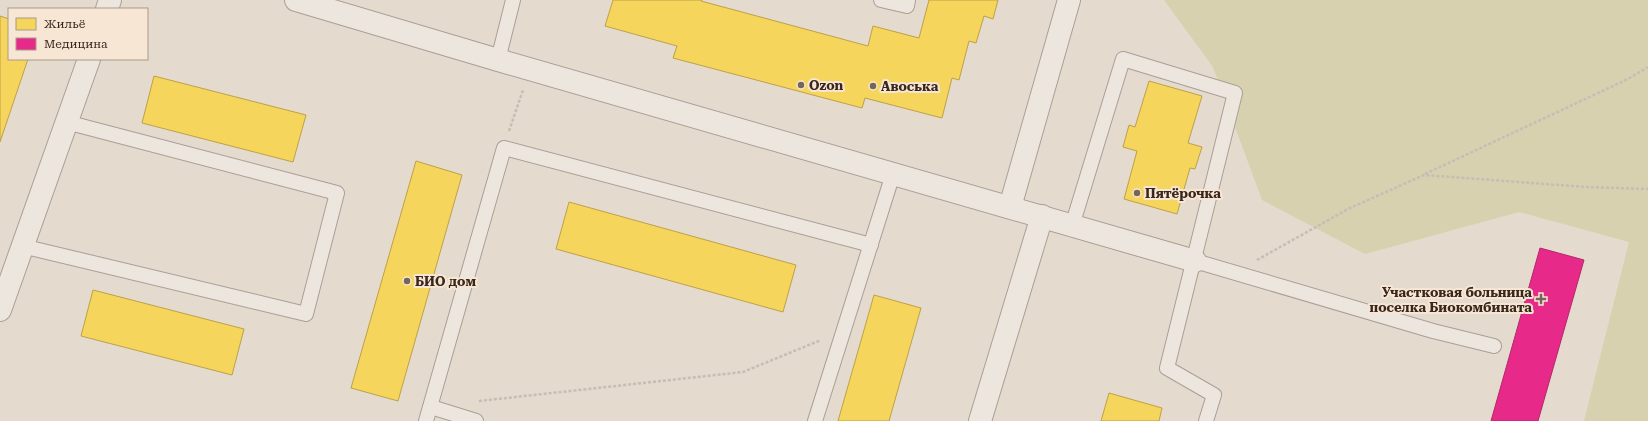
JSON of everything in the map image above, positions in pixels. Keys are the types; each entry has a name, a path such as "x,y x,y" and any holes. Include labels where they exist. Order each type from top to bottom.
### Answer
{"street":[{"path":"296,0 498,60 1195,261"},
{"path":"1010,207 1069,0"},
{"path":"0,310 89,60"},
{"path":"980,421 1042,216"}],"lane":[{"path":"498,60 513,0"},
{"path":"881,0 906,6 908,0"},
{"path":"1072,226 1123,59 1235,93 1195,261 1167,368 1214,395 1206,421"},
{"path":"22,246 306,314 337,193 66,122"},
{"path":"426,421 504,148 870,245"},
{"path":"815,421 893,174"},
{"path":"1195,261 1433,331 1494,346"},
{"path":"431,407 476,421"}],"path":[{"path":"1234,273 1348,208 1424,175 1628,79 1648,67"},
{"path":"504,148 524,87"},
{"path":"1424,175 1586,187 1648,188"},
{"path":"478,402 743,372 843,331"}],"shaded area":[{"path":"1164,0 1648,0 1648,421 1584,421 1629,242 1519,212 1365,254 1262,200 1213,67"}],"building: Жильё":[{"path":"613,0 702,0 701,1 868,46 873,26 919,38 929,0 998,0 993,19 984,16 976,43 969,41 959,80 952,78 942,118 865,98 862,108 673,58 677,46 605,26"},
{"path":"0,16 8,19 8,60 28,60 0,142"},
{"path":"154,76 306,115 293,162 142,123"},
{"path":"1149,81 1202,96 1188,143 1202,147 1195,169 1190,168 1177,214 1124,199 1137,151 1123,147 1129,125 1135,127"},
{"name":"БИО дом","path":"416,161 462,175 398,401 351,388"},
{"path":"569,202 796,265 783,312 556,249"},
{"path":"93,290 244,329 232,375 81,336"},
{"path":"874,295 921,308 889,421 838,421"},
{"path":"1109,393 1162,408 1159,421 1101,421"}],"building: Медицина":[{"path":"1540,248 1584,260 1538,421 1491,421"}],"place":[{"name":"Ozon","path":"801,85"},
{"name":"Авоська","path":"873,86"},
{"name":"Пятёрочка","path":"1137,193"},
{"name":"БИО дом","path":"407,281"},
{"name":"Участковая больница поселка Биокомбината","path":"1541,299"}]}
